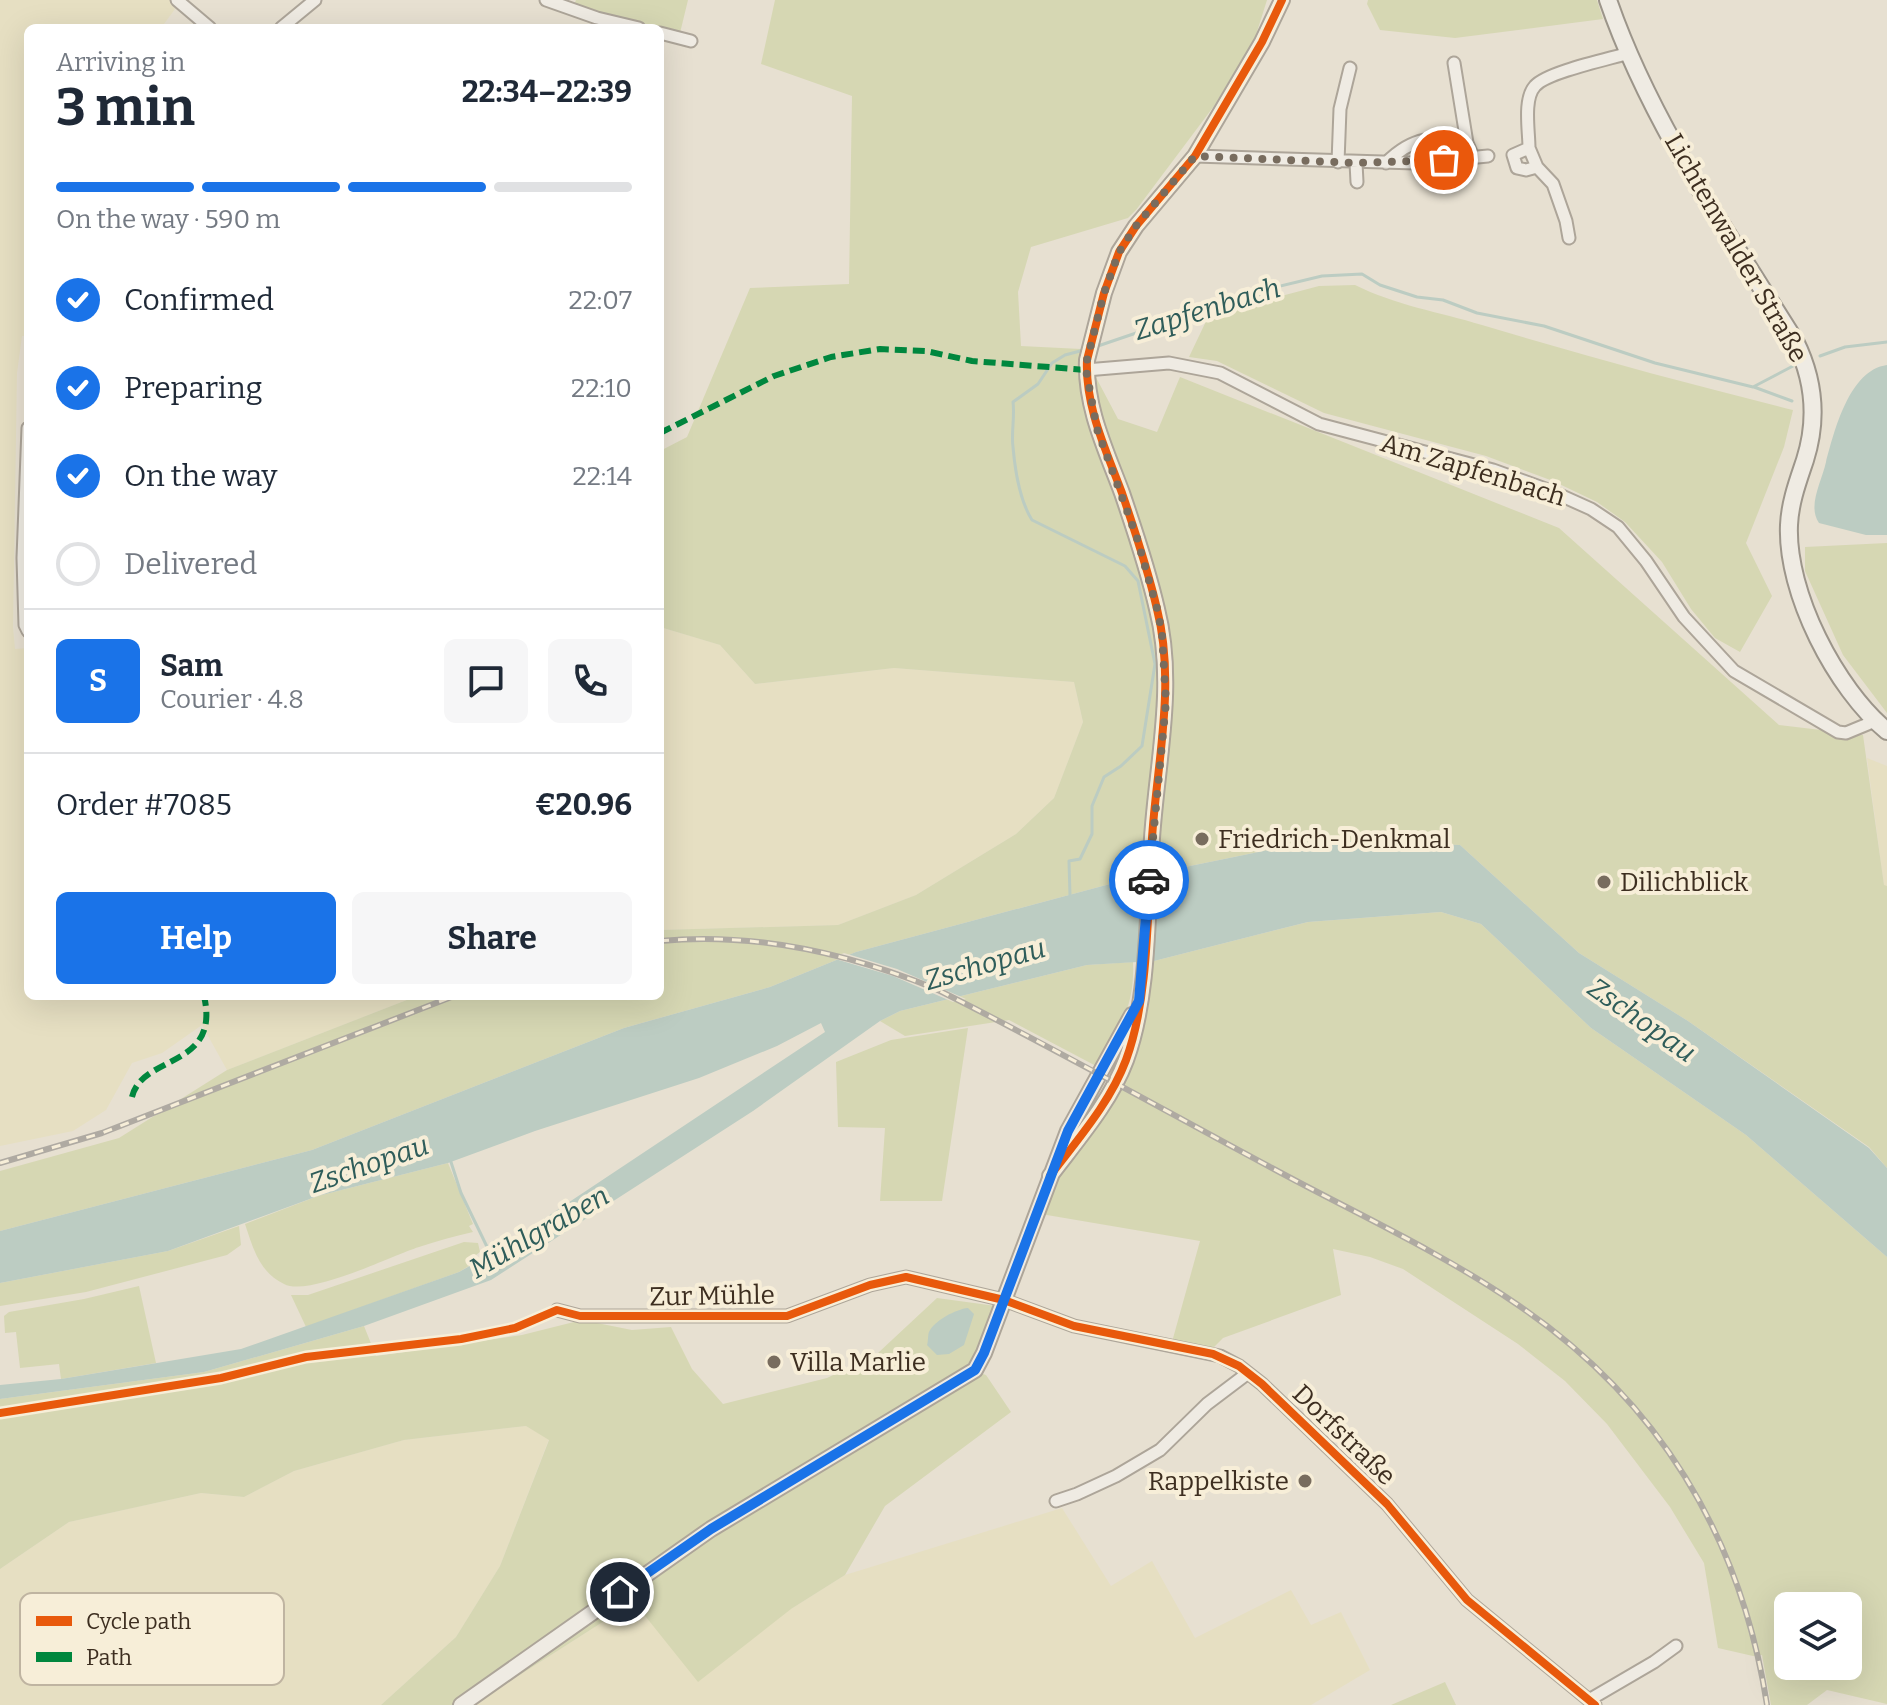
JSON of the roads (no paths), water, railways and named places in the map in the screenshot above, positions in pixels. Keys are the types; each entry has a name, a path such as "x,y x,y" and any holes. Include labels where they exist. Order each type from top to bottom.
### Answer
{"main road":[{"name":"Lichtenwalder Straße","path":"1608,0 1629,53 1678,151 1795,341 1807,368 1813,405 1812,427 1789,525 1793,574 1823,646 1848,687 1881,726"}],"street":[{"path":"177,0 205,24"},
{"path":"286,24 315,0"},
{"path":"546,0 622,24"},
{"path":"461,1705 711,1529 969,1376 979,1365 1068,1131 1139,1001 1142,976 1166,702 1162,634 1137,538 1097,429 1087,365 1092,337 1119,252 1136,226 1195,156 1262,42 1282,0"},
{"path":"664,34 691,41"},
{"path":"1569,238 1553,184 1537,167 1529,148 1529,101 1534,87 1548,77 1629,53"},
{"path":"1454,63 1471,152"},
{"path":"1338,162 1340,109 1350,68"},
{"path":"1386,163 1403,146 1413,141 1442,140 1488,156"},
{"path":"1529,148 1513,155 1514,163 1517,168 1526,170 1537,167"},
{"path":"1195,156 1386,163 1471,152"},
{"path":"1356,163 1357,182"},
{"name":"Am Zapfenbach","path":"1087,365 1169,363 1220,373 1319,424 1493,470 1591,509 1618,527 1646,561 1684,617 1734,671 1838,732 1881,726"},
{"path":"24,532 24,592"},
{"name":"Zur Mühle","path":"557,1310 595,1317 787,1316 870,1285 906,1277 1004,1300"},
{"name":"Dorfstraße","path":"1004,1300 1074,1326 1213,1354 1248,1373 1387,1504 1467,1600 1592,1703 1676,1646"},
{"path":"1056,1501 1116,1476 1160,1450 1207,1404 1248,1373"}],"water":[{"path":"1887,365 1887,535 1866,535 1819,523 1814,509 1816,493 1845,404 1863,378 1874,369"},
{"path":"1317,840 1460,845 1579,953 1688,1021 1869,1148 1887,1168 1887,1257 1746,1135 1591,1028 1481,924 1441,912 1308,922 1154,961 1087,965 900,1011 880,1021 753,1111 491,1280 364,1326 204,1372 0,1399 0,1385 61,1379 241,1349 459,1272 491,1254 825,1032 821,1023 777,1046 699,1078 535,1131 448,1163 318,1196 168,1251 0,1283 0,1231 312,1150 624,1028 770,987 856,952 1136,877"},
{"path":"968,1308 974,1314 964,1345 949,1354 937,1355 927,1345 932,1328 946,1316"}],"waterway":[{"name":"Zapfenbach","path":"1095,347 1145,330 1180,313 1256,297 1264,290 1322,276 1362,274 1380,285 1417,297 1443,300 1477,313 1544,326 1655,363 1753,387 1793,366"},
{"name":"Zapfenbach","path":"1820,356 1845,347 1887,342"},
{"name":"Zapfenbach","path":"1070,895 1069,861 1080,859 1092,834 1092,806 1104,777 1142,746 1155,664 1138,581 1125,566 1032,520 1019,485 1013,441 1013,402 1038,384 1052,363 1065,355 1084,350"},
{"path":"1754,387 1792,401"},
{"name":"Mühlgraben","path":"450,1159 461,1193 491,1255"}],"railway":[{"path":"664,941 731,940 801,948 869,965 936,989 1426,1249 1515,1303 1566,1341 1611,1383 1651,1428 1685,1477 1714,1529 1737,1584 1755,1643 1767,1705"},
{"path":"0,1163 102,1133 444,1000"}],"place":[{"name":"Friedrich-Denkmal","path":"1202,839"},
{"name":"Dilichblick","path":"1604,882"},
{"name":"Villa Marlie","path":"774,1362"},
{"name":"Rappelkiste","path":"1305,1481"}],"water label":[{"name":"Zschopau","path":"985,964"},
{"name":"Zschopau","path":"1642,1020"},
{"name":"Zschopau","path":"369,1164"}]}
